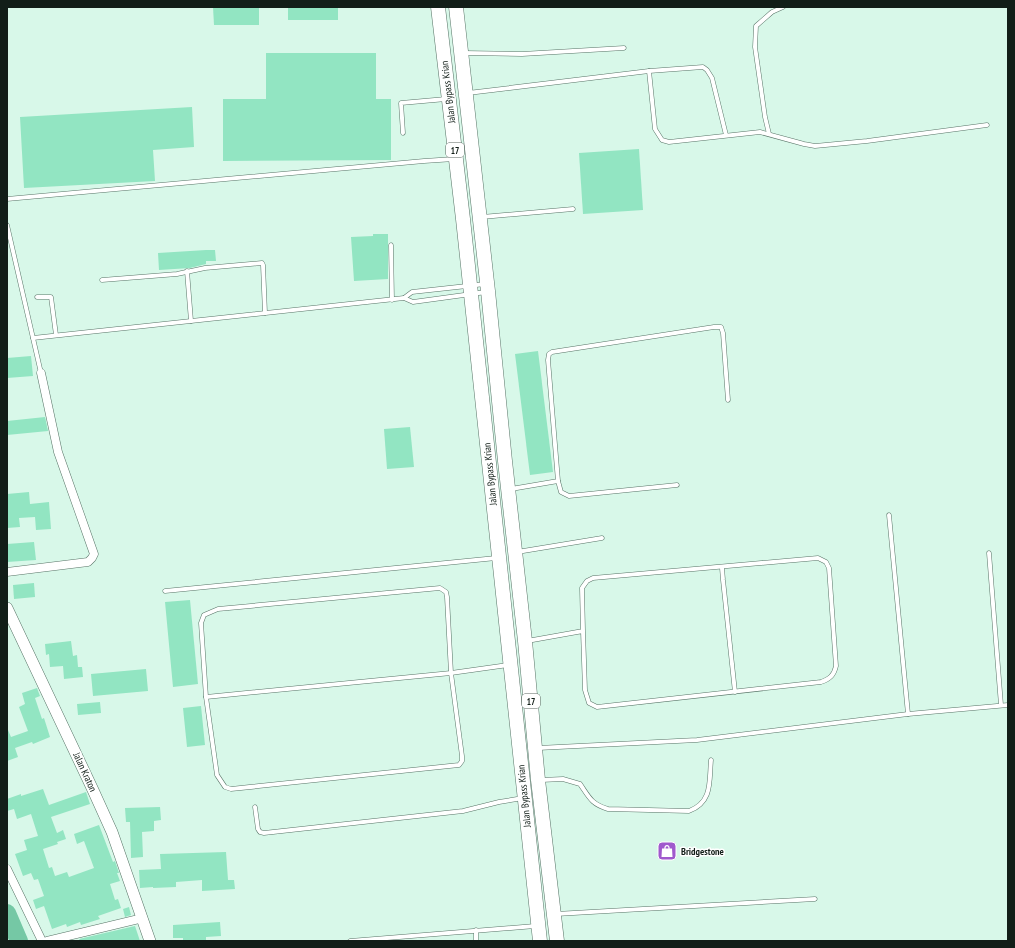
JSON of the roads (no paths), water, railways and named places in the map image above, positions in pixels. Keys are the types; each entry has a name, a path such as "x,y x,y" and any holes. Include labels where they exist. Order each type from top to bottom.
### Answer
{"highway":[{"name":"Jalan Bypass Krian","path":"438,7 512,664 524,798 540,941"},
{"name":"Jalan Bypass Krian","path":"456,7 488,288 536,748 538,780 557,941"}],"street":[{"path":"7,572 88,562 93,556 94,551 58,452 41,374"},
{"name":"Jalan Kraton","path":"7,608 112,832 150,941"},
{"path":"7,869 42,941"},
{"path":"48,941 143,918"}],"lane":[{"path":"769,134 765,117 755,48 756,26 772,12 783,7"},
{"path":"461,53 522,54 624,48"},
{"path":"465,93 649,71 702,68 707,70 712,78 726,135"},
{"path":"649,71 654,129 662,140 669,142 760,132 815,146 867,141 987,125"},
{"path":"404,134 402,103 449,99"},
{"path":"7,199 408,162 456,159"},
{"path":"480,218 573,209"},
{"path":"7,225 41,374"},
{"path":"391,245 392,300"},
{"path":"102,280 177,274 187,271 262,263 265,313"},
{"path":"187,271 191,321"},
{"path":"33,338 392,300 404,298 412,292 488,288"},
{"path":"404,298 413,302 470,290 488,288"},
{"path":"36,297 51,296 56,335"},
{"path":"677,485 569,496 561,492 558,481 548,360 549,354 552,352 721,327 724,333 728,400"},
{"path":"508,490 558,481"},
{"path":"888,515 908,714"},
{"path":"515,552 602,538"},
{"path":"989,553 1001,706"},
{"path":"165,591 499,558"},
{"path":"812,558 826,562 829,568 836,666 835,672 831,677 828,680 821,682 597,707 589,703 585,690 582,588 587,581 593,578 722,568 812,558"},
{"path":"722,568 735,692"},
{"path":"440,588 446,592 451,673 462,761 459,765 231,789 225,787 217,775 206,697 201,623 202,617 208,612 440,588"},
{"path":"525,641 583,631"},
{"path":"206,697 451,673 512,664"},
{"path":"536,748 697,740 908,714 1008,705"},
{"path":"538,780 563,779 580,784 591,800 599,806 608,809 689,811 702,804 708,794 711,760"},
{"path":"255,807 258,829 260,832 264,833 463,811 499,802 524,798"},
{"path":"554,914 815,899"},
{"path":"350,941 539,926"},
{"path":"476,930 476,941"}],"waterway":[{"path":"7,913 19,941"}],"place":[{"name":"Bridgestone","path":"667,851"}]}
